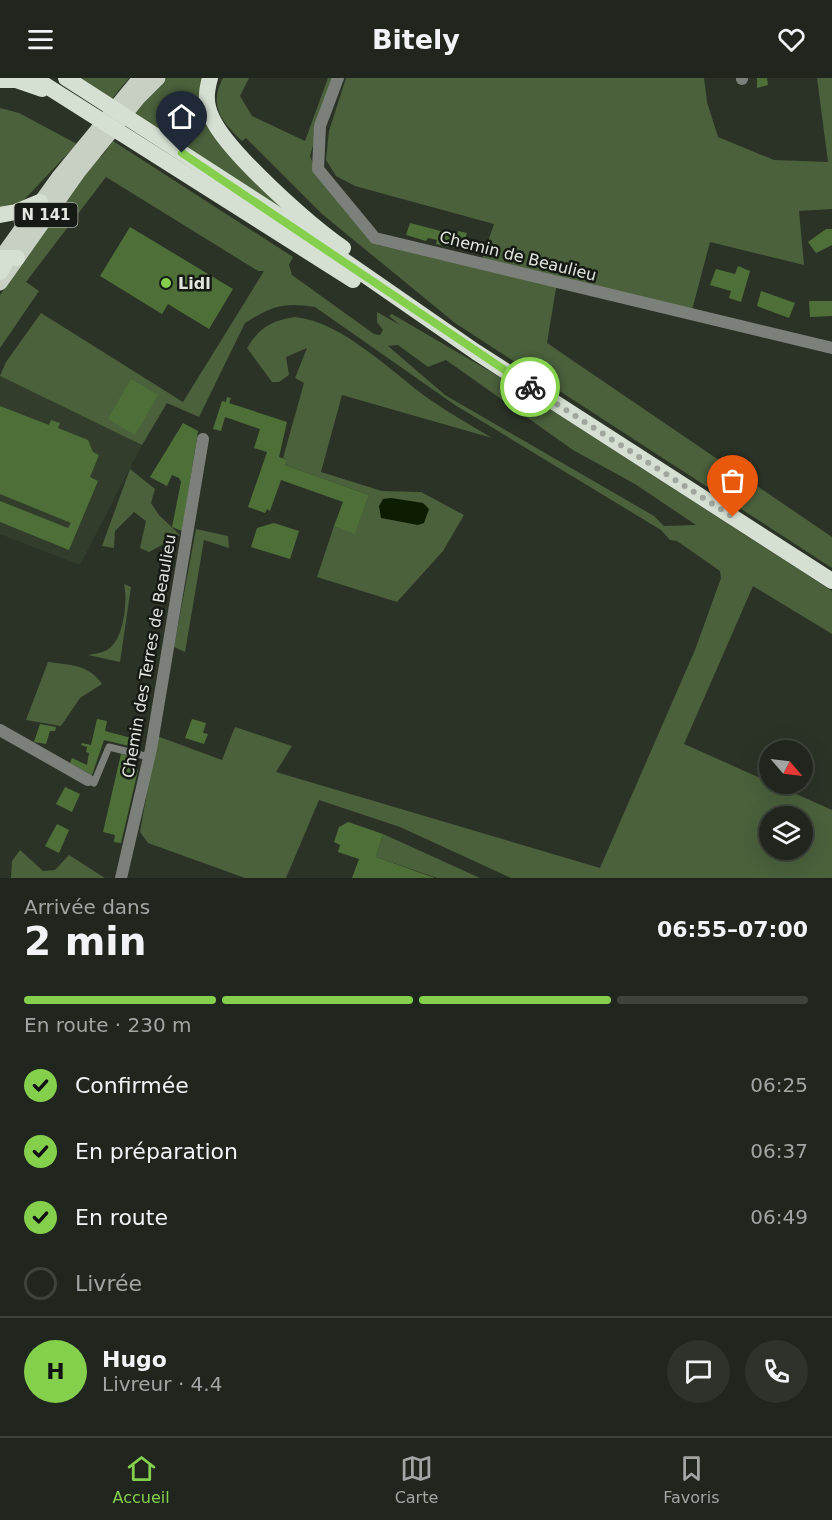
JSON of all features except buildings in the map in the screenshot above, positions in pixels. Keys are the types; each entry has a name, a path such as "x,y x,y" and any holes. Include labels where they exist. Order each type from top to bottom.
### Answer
{"highway":[{"path":"34,78 396,307 476,352"},
{"path":"66,78 278,215 476,352 832,581"},
{"path":"210,78 206,101 213,121 262,177 334,242 436,314 476,352"},
{"path":"0,80 16,80 36,85 70,101"},
{"path":"0,215 30,208 40,202"},
{"path":"0,244 4,258 4,266 0,272"}],"main road":[{"name":"N 141","path":"134,94 140,78"},
{"name":"N 141","path":"4,258 134,94 158,78"},
{"name":"N 141","path":"0,283 4,258 40,202 91,146"}],"street":[{"name":"Chemin de Beaulieu","path":"338,78 320,126 318,169 375,238 832,348"},
{"name":"Chemin des Terres de Beaulieu","path":"121,878 149,757 203,439"},
{"path":"0,730 88,780"}],"lane":[{"path":"88,780 94,783 109,747 149,757"}],"shaded area":[{"path":"76,78 129,78 111,100"},
{"path":"167,78 207,78 203,105 323,237 133,115 159,81"},
{"path":"223,78 249,78 240,96 252,116 305,141 328,78 333,78 310,156 316,171 378,245 482,259 494,224 355,186 336,176 326,160 329,131 346,78 704,78 707,102 718,137 774,160 828,162 817,78 832,78 832,209 799,211 804,265 710,242 691,314 557,282 547,343 832,537 832,568 455,323 322,214 246,138 242,141 235,134 223,120 217,105"},
{"path":"0,108 19,113 77,144 22,202 0,208"},
{"path":"113,141 293,257 289,265 292,275 374,334 380,335 383,330 377,322 377,312 400,325 389,316 392,314 505,380 832,591 832,634 753,586 684,744 759,777 759,794 796,794 832,810 832,878 511,878 400,827 319,800 286,878 245,878 148,843 140,832 157,736 222,760 235,727 292,746 276,772 600,868 695,650 721,578 720,571 677,541 670,540 661,530 455,405 315,307 286,305 271,309 245,323 199,417 167,403 142,445 0,376 6,362 41,313 183,402 264,271 258,271 106,177 26,282 39,291 0,348 0,295 97,156 101,157","holes":["398,345 428,367 446,360 573,450 635,484 696,525 664,526 654,516 445,395 388,346"]},
{"path":"295,317 331,328 348,338 429,399 492,438 342,395 321,472 382,491 421,492 464,515 443,551 397,602 317,577 334,526 355,533 369,495 285,465 287,460 283,458 304,383 295,378 307,348 286,357 289,375 279,382 272,382 247,348 267,326"},
{"path":"0,376 142,445 80,565 0,534"},
{"path":"130,469 155,489 151,503 159,515 180,535 149,552 140,548 146,521 134,512 115,531 114,548 102,546"},
{"path":"383,499 423,503 429,509 424,523 418,525 381,518 379,506"},
{"path":"196,529 228,536 229,548 204,540 185,652 174,647"},
{"path":"124,584 131,587 120,662 88,655 107,650 117,638 125,610"},
{"path":"48,662 85,669 97,677 102,684 80,698 61,726 26,720"},
{"path":"383,834 480,878 437,878 376,857"},
{"path":"20,850 43,871 55,870 69,855 105,878 11,878 12,861"}],"way so far":[{"path":"530,387 733,517"}],"place":[{"name":"Lidl","path":"166,283"}],"route":[{"path":"182,153 278,215 530,387"}]}
